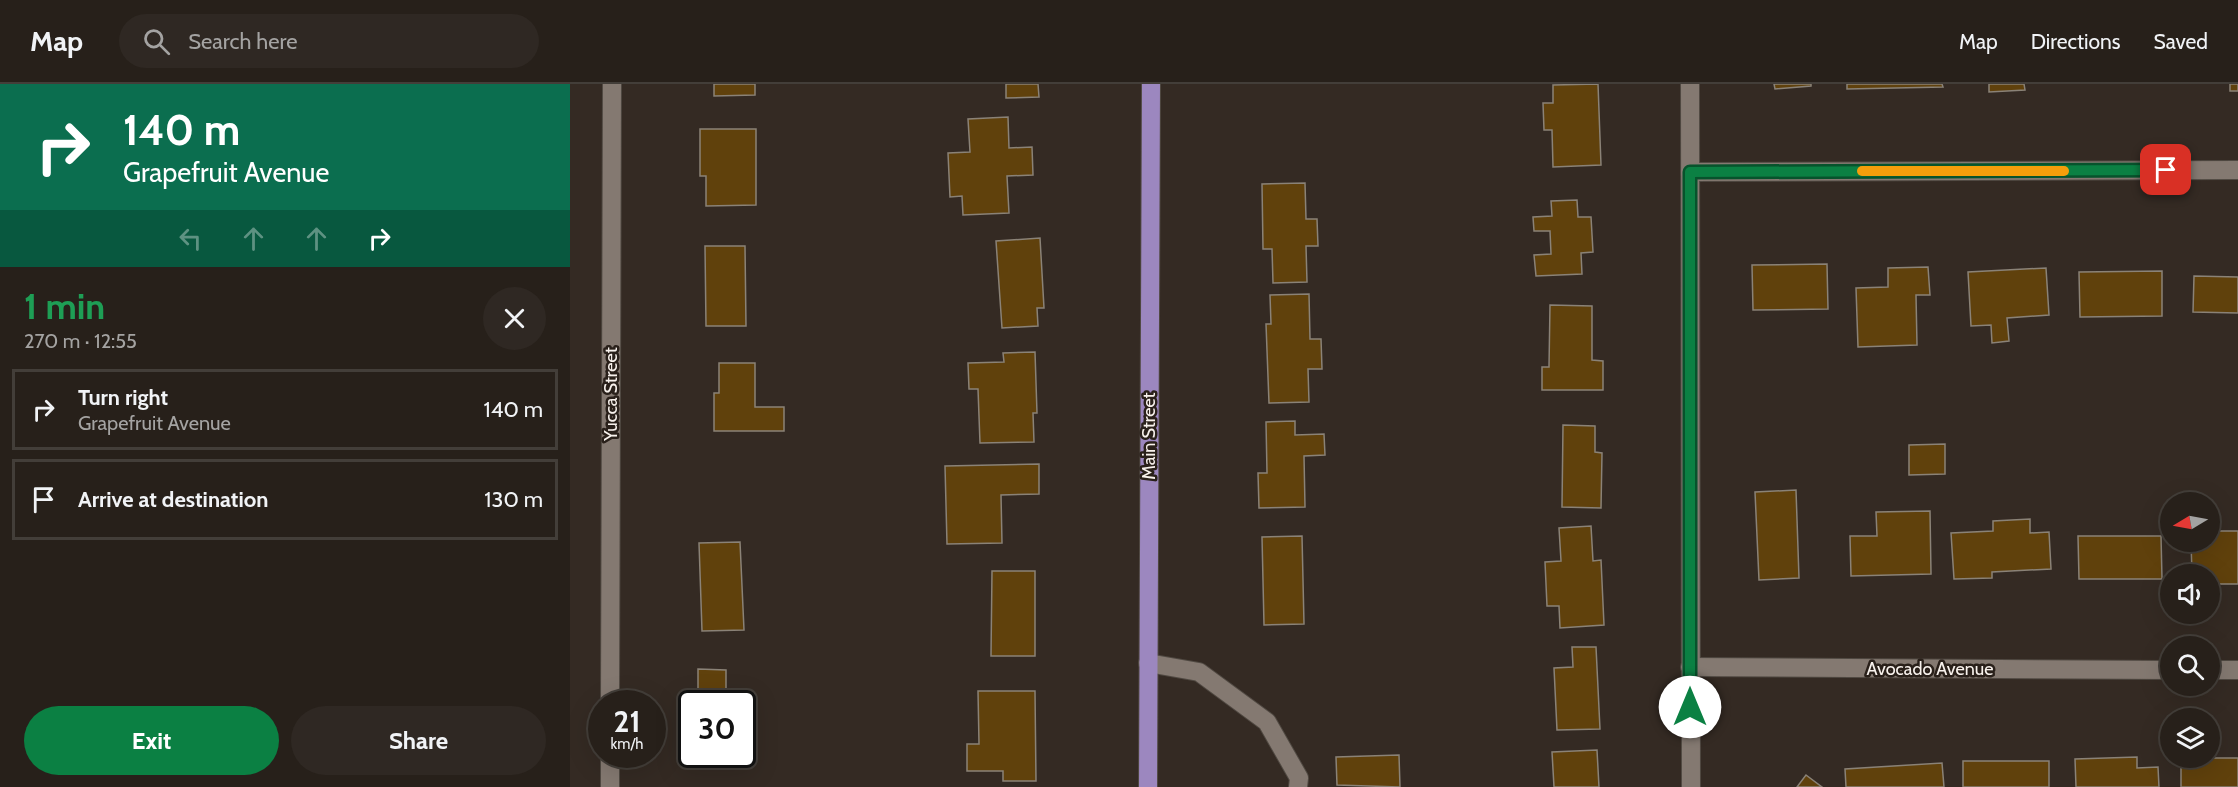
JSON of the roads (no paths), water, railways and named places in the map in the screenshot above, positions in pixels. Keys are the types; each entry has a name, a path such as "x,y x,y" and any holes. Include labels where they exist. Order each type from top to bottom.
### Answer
{"main road":[{"name":"Main Street","path":"1148,787 1151,84"}],"street":[{"name":"Yucca Street","path":"610,690 612,84"},
{"path":"1690,84 1691,787"},
{"path":"1690,172 2238,170"},
{"path":"1148,663 1199,672 1267,722 1299,778 1298,787"},
{"name":"Avocado Avenue","path":"1690,667 2160,670"},
{"path":"2220,670 2238,670"},
{"path":"610,768 610,787"}]}
